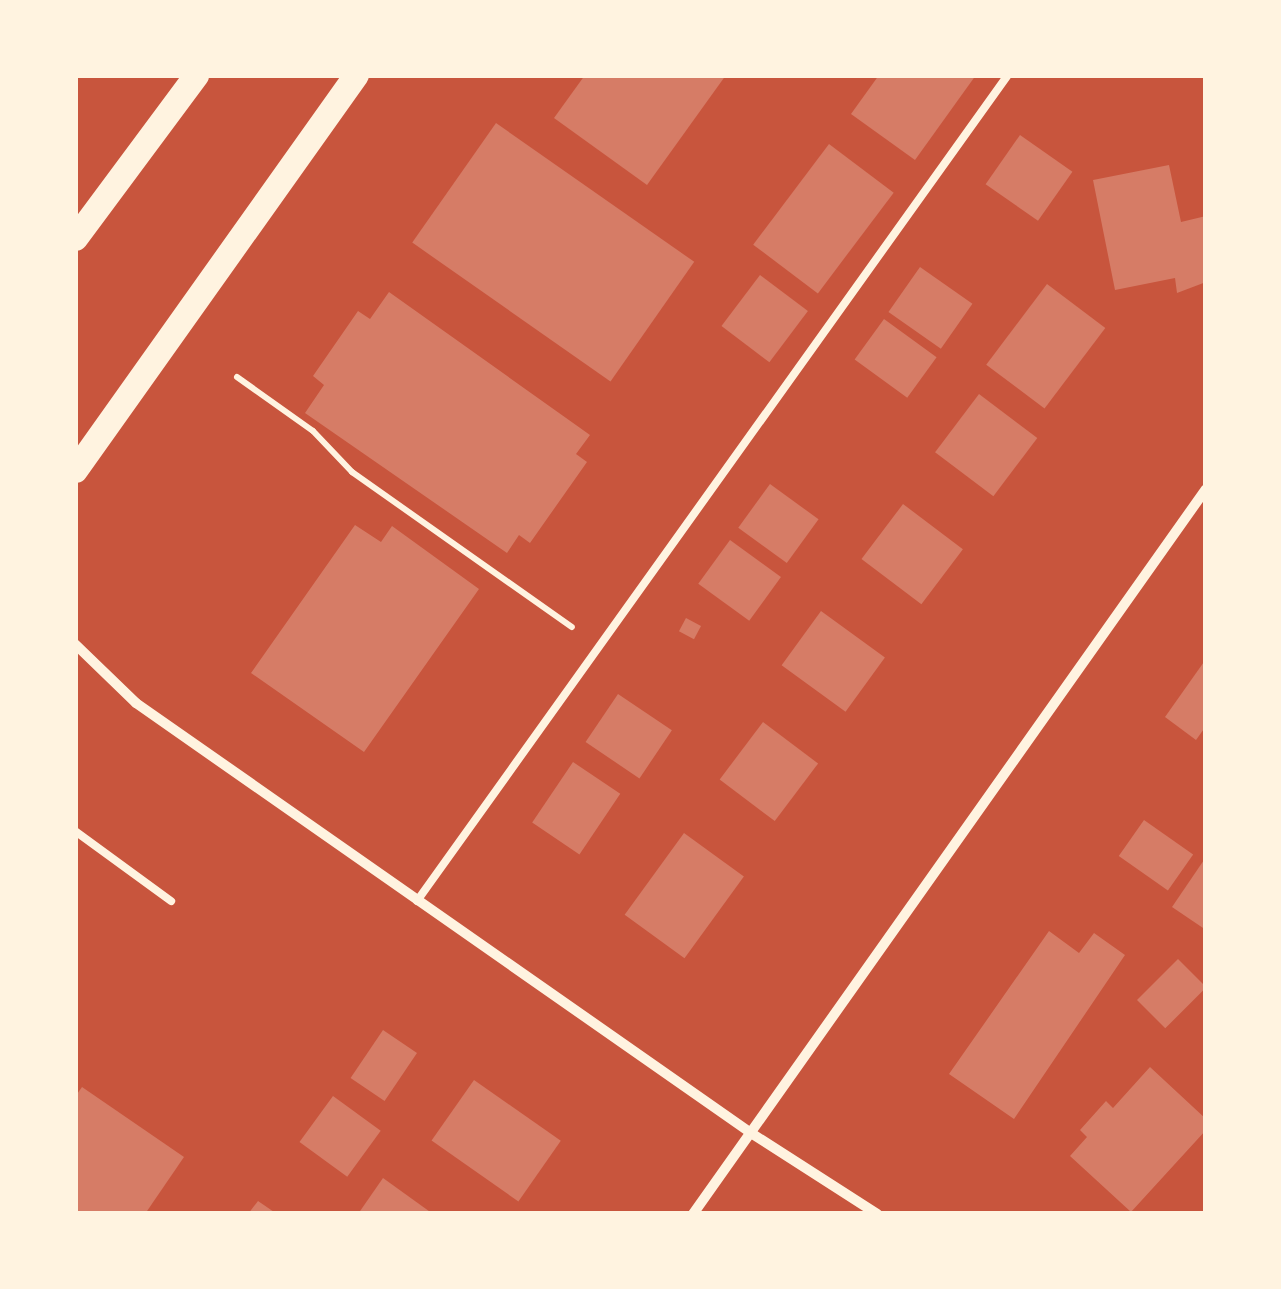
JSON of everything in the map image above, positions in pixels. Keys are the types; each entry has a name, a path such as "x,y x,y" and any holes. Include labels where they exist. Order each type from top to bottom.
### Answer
{"main road":[{"path":"75,238 196,75"},
{"path":"75,470 356,75"}],"street":[{"path":"693,1214 1206,490"},
{"path":"75,644 136,702 750,1134 877,1214"}],"lane":[{"path":"417,900 1008,75"},
{"path":"75,831 170,901"}],"path":[{"path":"238,377 313,431 352,472 600,646"}],"building":[{"path":"585,75 726,75 647,185 554,118"},
{"path":"879,75 976,75 915,160 851,114"},
{"path":"496,123 694,262 610,381 412,243"},
{"path":"1020,135 1072,172 1038,221 986,184"},
{"path":"829,144 894,193 818,293 753,245"},
{"path":"1169,165 1181,222 1206,216 1206,282 1177,293 1175,278 1115,290 1093,180"},
{"path":"920,267 972,304 941,349 888,312"},
{"path":"760,275 808,311 769,362 721,326"},
{"path":"1047,284 1105,328 1045,409 986,365"},
{"path":"389,292 590,435 576,454 587,462 530,543 519,535 507,553 305,413 324,385 313,376 358,311 370,319"},
{"path":"884,319 937,357 907,398 855,359"},
{"path":"979,394 1037,438 993,496 935,452"},
{"path":"770,484 819,519 787,563 738,528"},
{"path":"903,504 963,549 921,604 861,559"},
{"path":"355,525 381,542 392,526 479,589 364,752 251,673"},
{"path":"730,540 781,577 749,621 698,584"},
{"path":"821,611 885,657 846,712 782,665"},
{"path":"686,618 701,626 694,639 679,631"},
{"path":"1206,659 1206,726 1196,740 1165,717"},
{"path":"618,694 672,730 639,778 586,742"},
{"path":"763,722 818,764 775,821 720,780"},
{"path":"573,762 620,794 579,854 532,823"},
{"path":"1144,820 1193,854 1168,890 1119,856"},
{"path":"684,833 744,876 685,958 625,915"},
{"path":"1206,857 1206,930 1172,907"},
{"path":"1049,931 1079,953 1094,933 1125,955 1014,1119 949,1074"},
{"path":"1178,959 1206,988 1165,1028 1137,1000"},
{"path":"383,1030 417,1053 385,1101 351,1078"},
{"path":"1150,1067 1206,1119 1206,1130 1131,1212 1070,1156 1087,1137 1080,1130 1106,1101 1113,1108"},
{"path":"474,1080 561,1141 518,1201 432,1141"},
{"path":"82,1087 184,1157 145,1214 75,1214 75,1097"},
{"path":"333,1096 381,1131 347,1177 299,1142"},
{"path":"383,1178 433,1214 358,1214"},
{"path":"258,1201 277,1214 248,1214"}]}
